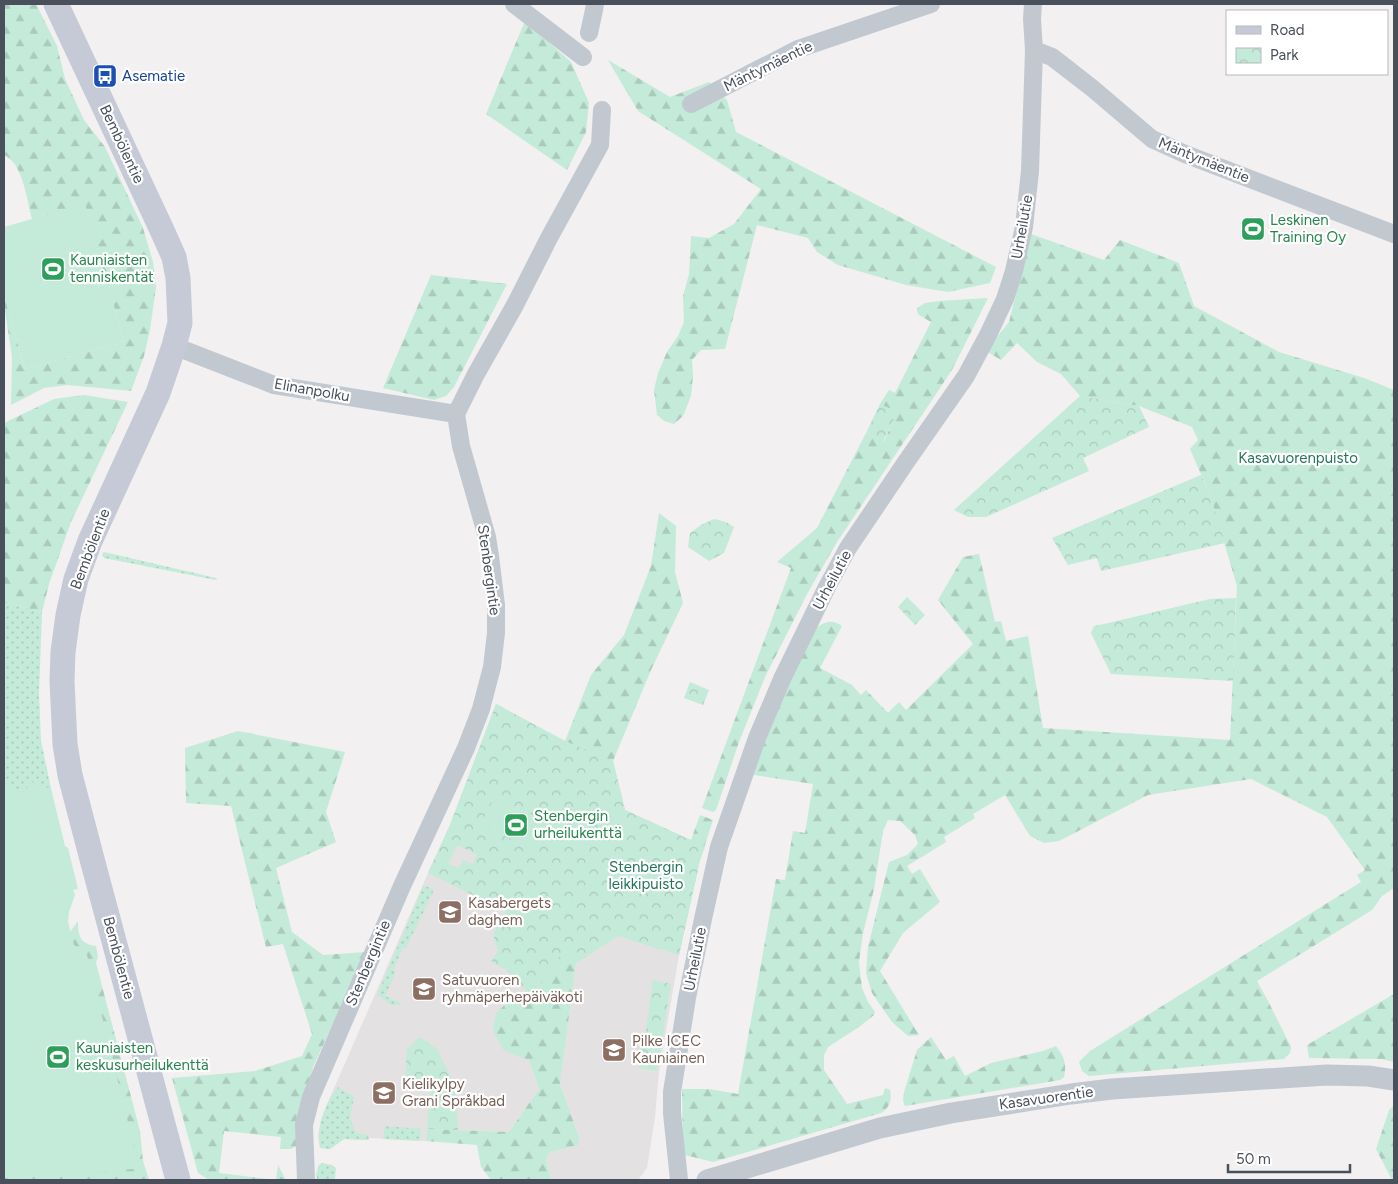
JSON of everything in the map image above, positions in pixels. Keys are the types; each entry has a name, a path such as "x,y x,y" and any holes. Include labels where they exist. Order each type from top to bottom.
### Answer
{"main road":[{"name":"Bembölentie","path":"56,4 174,257 178,278 180,323 174,346 158,393 90,541 76,579 68,615 62,681 65,744 70,775 178,1180"}],"street":[{"path":"514,4 583,57"},
{"path":"588,33 594,4"},
{"name":"Mäntymäentie","path":"691,104 798,49 931,4"},
{"name":"Urheilutie","path":"679,1180 672,1112 672,1092 693,967 719,848 757,738 782,679 827,587 854,540 898,473 966,376 1004,300 1014,271 1024,227 1030,171 1034,50 1033,4"},
{"name":"Mäntymäentie","path":"1034,50 1052,57 1092,88 1152,140 1194,158 1394,234"},
{"path":"456,414 600,144 602,110"},
{"name":"Elinanpolku","path":"174,346 274,385 456,414"},
{"name":"Stenbergintie","path":"306,1180 304,1125 311,1097 402,886 466,748 481,709 492,667 496,633 496,605 490,556 487,537 460,446 456,414"},
{"name":"Kasavuorentie","path":"707,1180 880,1128 951,1113 1066,1094 1121,1088 1327,1075 1368,1076 1394,1080"}],"shaded area":[{"path":"457,845 477,854 564,949 543,982 512,998 539,1089 509,1132 427,1129 426,1141 369,1138 369,1140 344,1139 330,1149 320,1148 318,1136 328,1102 428,873 440,878"},
{"name":"Pilke ICEC Kauniainen","path":"618,936 679,955 659,1072 655,1117 647,1168 638,1180 551,1180 546,1159 550,1152 579,1145 579,1137 560,1084 576,963"}],"green space":[{"path":"4,4 36,4 57,46 65,79 84,120 105,147 143,228 153,262 156,287 144,356 131,391 68,385 44,388 11,405 12,357 4,295 25,369 124,342 85,205 32,219 20,174 16,166 4,155"},
{"path":"525,21 571,62 589,103 586,132 567,170 486,114"},
{"path":"608,60 670,97 709,82 727,100 736,132 996,267 990,283 948,292 906,285 838,265 817,252 808,238 757,225 725,349 701,350 692,360 691,396 683,416 674,424 664,421 657,415 654,390 658,373 667,352 678,336 684,322 683,296 689,274 691,236 709,238 734,224 761,189 638,111"},
{"name":"Kauniaisten tenniskentät","path":"85,204 124,342 25,369 4,295 4,227"},
{"name":"Kasavuorenpuisto","path":"1031,234 1104,260 1120,240 1179,263 1194,306 1279,352 1364,378 1394,390 1394,888 1382,896 1372,910 1257,981 1291,1047 1290,1053 1284,1059 1089,1076 1082,1071 1079,1062 1090,1051 1361,882 1357,875 1365,870 1327,817 1251,779 1148,795 1059,841 1044,843 1030,836 1005,795 973,814 975,818 944,837 946,842 907,866 912,874 920,869 940,902 903,933 880,971 919,1035 908,1036 892,1022 872,993 866,973 868,947 889,862 907,855 918,844 915,835 900,821 888,820 883,831 874,889 863,933 859,962 862,988 875,1012 874,1015 859,1027 828,1047 824,1055 824,1070 847,1104 883,1095 885,1088 890,1090 891,1097 888,1106 881,1113 713,1162 685,1155 683,1152 682,1089 709,1089 738,1094 776,879 785,880 793,831 805,833 813,784 754,775 761,747 811,634 818,627 829,622 842,626 820,668 852,685 861,695 866,690 888,713 899,702 906,710 973,644 938,600 963,557 979,554 995,622 1001,621 1006,641 1028,636 1043,728 1230,740 1237,586 1210,495 1190,449 1198,440 1192,427 1139,406 1080,396 1061,374 1037,362 1017,343 1001,360 986,351 1009,322"},
{"path":"431,275 507,284 454,387 446,396 434,400 383,388"},
{"path":"988,298 952,370 837,542 807,594 765,677 739,742 716,810 713,812 702,808 791,568 777,562 817,528 866,433 884,441 897,413 880,404 889,390 895,393 931,322 919,315 917,308 925,303"},
{"path":"84,395 128,402 71,522 49,584 42,612 4,602 4,423 54,399"},
{"path":"1080,396 1139,406 1149,427 1083,458 1089,471 986,517 968,517 954,510"},
{"path":"880,404 898,412 883,441 866,433"},
{"path":"1201,475 1210,495 1225,543 1101,571 1097,558 1068,565 1052,538"},
{"name":"Stenbergin leikkipuisto","path":"659,513 676,526 675,572 683,603 651,670 613,761 625,810 691,840 700,815 713,820 700,860 679,955 618,936 576,963 560,1084 579,1137 579,1145 550,1152 546,1159 551,1180 491,1180 481,1167 477,1145 426,1141 427,1129 509,1132 539,1089 529,1060 504,1051 493,1030 496,1013 512,998 542,982 477,854 457,845 448,864 428,873 450,825 496,704 565,741 591,675 624,635 651,566"},
{"path":"714,519 726,522 734,527 724,553 709,561 688,547 690,533"},
{"path":"104,552 217,579 104,558 102,555"},
{"path":"907,597 925,615 915,625 898,607"},
{"path":"1236,598 1233,681 1111,674 1091,633 1094,626 1210,599"},
{"path":"4,602 42,612 39,693 41,741 59,826 4,795"},
{"path":"690,682 709,690 703,705 684,698"},
{"name":"Stenbergin leikkipuisto","path":"496,704 565,741 613,761 625,810 705,847 700,860 679,955 618,936 576,963 564,950 543,982 527,991 507,970 491,962 498,951 493,934 506,911 428,873 450,825","holes":["457,845 477,854 473,864 463,860 459,868 448,864"]},
{"path":"238,731 345,752 326,812 336,842 276,868 292,932 323,955 366,952 313,1067 299,1121 298,1145 291,1149 280,1149 281,1137 224,1131 219,1173 276,1180 209,1180 198,1173 172,1078 255,1071 302,1056 312,1034 283,944 266,947 231,806 186,803 185,748"},
{"name":"Kauniaisten keskusurheilukenttä","path":"4,778 20,792 27,789 29,781 51,789 78,889 73,890 75,895 69,912 68,922 74,945 87,955 137,1159 133,1169 4,1178"},
{"name":"Stenbergin urheilukenttä","path":"495,796 552,825 538,853 481,824"},
{"path":"424,885 434,890 406,948 403,948 393,970 396,972 385,996 401,1003 401,1005 391,1005 377,995"},
{"path":"78,921 79,935 83,941 96,946 98,956 96,963 140,1131 143,1161 149,1180 4,1180 4,1125 67,936"},
{"path":"653,980 671,984 657,1071 639,1068 640,1046 644,1046"},
{"path":"1394,994 1394,1062 1381,1059 1309,1058 1307,1045"},
{"path":"420,1037 437,1049 455,1086 458,1130 427,1129 431,1085 405,1083 407,1049"},
{"path":"931,1037 946,1060 954,1056 965,1076 991,1063 1043,1051 1056,1046 1064,1060 1064,1077 1060,1080 905,1106 903,1101 904,1092 917,1050"},
{"path":"338,1087 354,1097 351,1116 352,1124 357,1133 368,1135 369,1140 344,1139 330,1149 320,1148 319,1131 323,1115"},
{"path":"1394,1105 1394,1180 1392,1180 1376,1149 1389,1110"},
{"path":"385,1126 421,1129 420,1141 383,1139"},
{"path":"322,1163 336,1168 335,1179 365,1180 317,1180 316,1174 319,1165"},
{"path":"278,1165 286,1180 276,1180"}],"place":[{"name":"Asematie","path":"105,76"},
{"name":"Leskinen Training Oy","path":"1253,229"},
{"name":"Kauniaisten tenniskentät","path":"53,269"},
{"name":"Stenbergin urheilukenttä","path":"516,825"},
{"name":"Kasabergets daghem","path":"450,912"},
{"name":"Satuvuoren ryhmäperhepäiväkoti","path":"424,989"},
{"name":"Pilke ICEC Kauniainen","path":"614,1050"},
{"name":"Kauniaisten keskusurheilukenttä","path":"58,1057"},
{"name":"Kielikylpy Grani Språkbad","path":"384,1093"}]}
